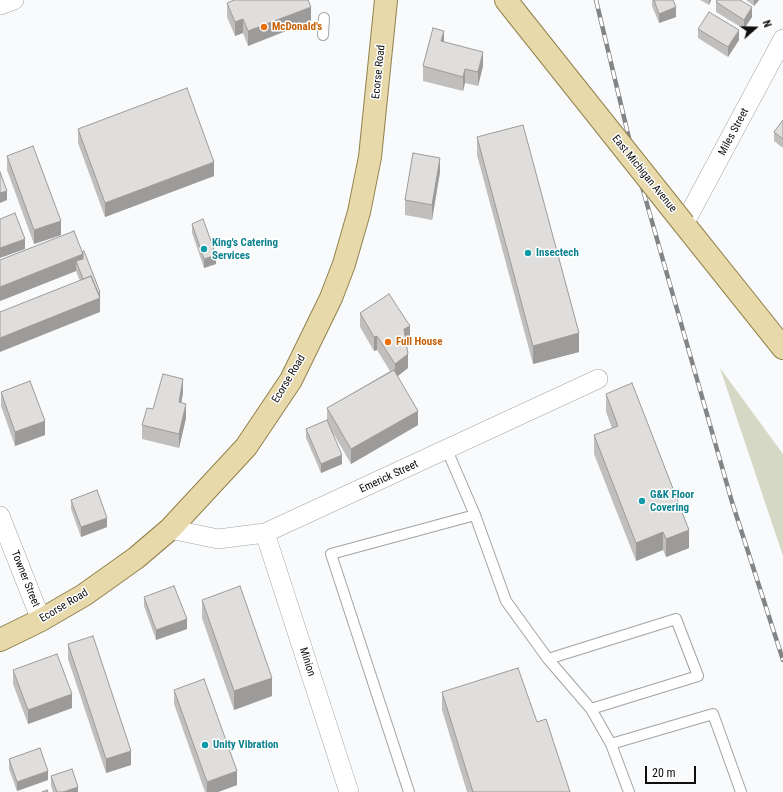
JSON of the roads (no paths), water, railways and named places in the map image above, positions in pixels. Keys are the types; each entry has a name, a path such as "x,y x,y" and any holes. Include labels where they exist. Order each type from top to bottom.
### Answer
{"main road":[{"name":"Ecorse Road","path":"0,640 41,620 93,589 136,558 170,529 246,447 291,380 320,325 344,264 366,182 370,157 386,0"},
{"name":"East Michigan Avenue","path":"511,7 783,348"}],"street":[{"path":"0,5 14,0"},
{"name":"Miles Street","path":"684,224 783,39"},
{"name":"Emerick Street","path":"170,529 218,539 265,533 598,379"},
{"name":"Towner Street","path":"0,516 41,620"},
{"name":"Minion","path":"265,533 349,792"}],"lane":[{"path":"323,35 324,18"},
{"path":"446,450 475,515 506,601 548,659 591,709 612,744 628,792"},
{"path":"410,792 331,554 475,515"},
{"path":"548,659 676,619 698,676 591,709"},
{"path":"612,744 713,714 741,792"}],"railway":[{"path":"596,0 633,155 732,502 783,660"}],"place":[{"name":"McDonald's","path":"264,27"},
{"name":"King's Catering Services","path":"204,249"},
{"name":"Insectech","path":"528,253"},
{"name":"Full House","path":"388,342"},
{"name":"G&K Floor Covering","path":"642,501"},
{"name":"Unity Vibration","path":"205,745"}]}
